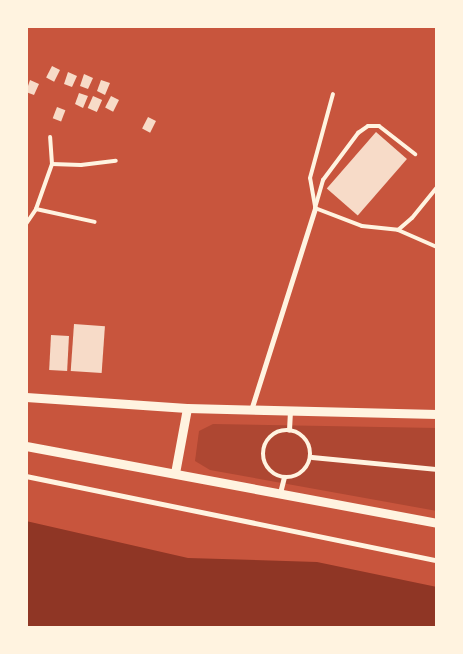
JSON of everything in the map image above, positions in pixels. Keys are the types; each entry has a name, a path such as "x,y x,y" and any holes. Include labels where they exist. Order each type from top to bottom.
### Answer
{"street":[{"path":"251,410 315,208"},
{"path":"26,397 187,408 437,414"},
{"path":"175,473 187,408"},
{"path":"289,430 290,410"},
{"path":"289,430 300,433 307,439 312,457 304,470 297,476 284,477 271,472 266,466 263,450 274,433 289,430"},
{"path":"26,446 280,492 437,523"},
{"path":"312,457 437,469"},
{"path":"26,476 437,560"},
{"path":"280,492 284,477"}],"lane":[{"path":"315,208 310,178 333,94"},
{"path":"315,208 323,180 358,132 368,126 379,126 415,154"},
{"path":"26,224 36,209 52,164 50,137"},
{"path":"52,164 81,165 116,161"},
{"path":"398,230 412,218 437,187"},
{"path":"315,208 362,226 398,230 437,247"},
{"path":"36,209 95,222"}],"shaded area":[{"path":"213,424 437,428 437,511 210,470 195,461 199,431"},
{"path":"26,521 188,558 317,562 437,587 437,628 26,628"}],"building":[{"path":"52,66 60,70 54,82 46,78"},
{"path":"68,72 77,76 72,87 64,84"},
{"path":"84,74 93,78 88,89 80,86"},
{"path":"30,80 39,84 34,95 26,92"},
{"path":"101,80 110,83 105,95 97,91"},
{"path":"79,93 88,96 83,108 75,104"},
{"path":"93,96 102,100 97,112 88,108"},
{"path":"111,96 119,100 113,112 105,108"},
{"path":"57,107 65,110 61,121 53,118"},
{"path":"148,117 156,121 150,133 142,129"},
{"path":"376,132 407,159 358,216 327,189"},
{"path":"74,324 105,326 102,373 71,371"},
{"path":"51,335 69,336 67,371 49,370"}]}
